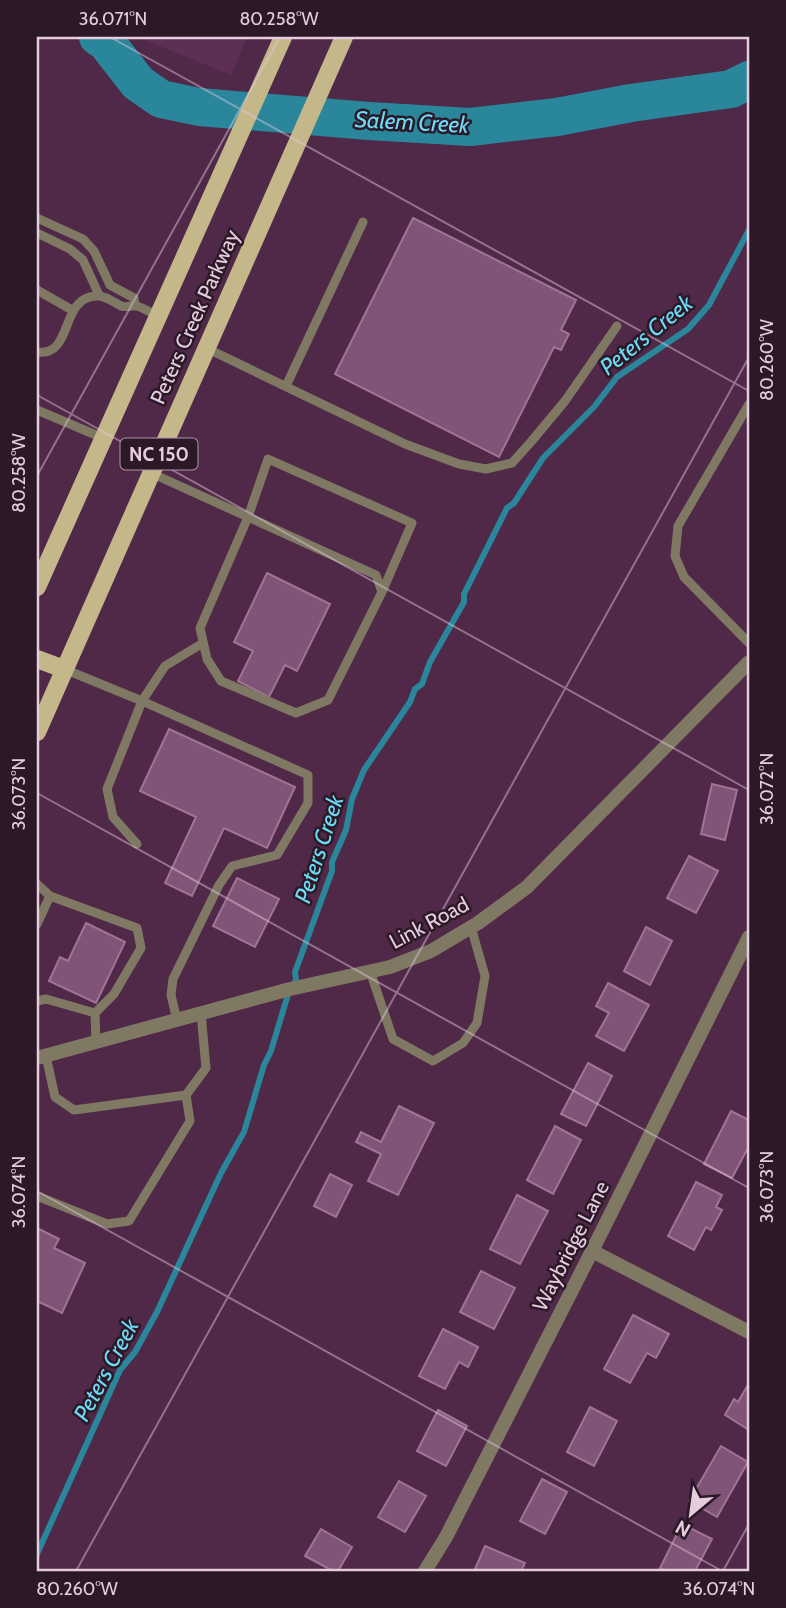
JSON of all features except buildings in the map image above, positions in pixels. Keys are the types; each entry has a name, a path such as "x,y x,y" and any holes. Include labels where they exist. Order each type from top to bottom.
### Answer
{"main road":[{"name":"Peters Creek Parkway","path":"37,587 283,37"},
{"name":"Peters Creek Parkway","path":"37,732 344,37"},
{"path":"37,659 64,669"}],"street":[{"name":"Link Road","path":"42,1057 290,989 390,967 431,951 471,927 527,887 749,662"},
{"name":"Waybridge Lane","path":"425,1571 446,1537 749,937"},
{"path":"592,1251 749,1332"}],"lane":[{"path":"37,218 83,239 94,251 110,285 134,298 135,305"},
{"path":"286,386 363,222"},
{"path":"37,233 70,249 83,260 99,296"},
{"path":"37,290 72,310"},
{"path":"37,352 52,349 61,340 72,310 87,297 99,296 124,307 135,305 158,316"},
{"path":"206,348 405,444 459,464 486,469 512,463 565,401 617,326"},
{"path":"749,404 678,526 675,556 684,577 749,643"},
{"path":"37,410 103,438"},
{"path":"268,459 412,523 382,592 328,700 296,713 221,681 207,659 200,628 248,517 268,459"},
{"path":"151,473 376,575 382,592"},
{"path":"137,844 113,817 107,789 142,701 165,666 203,643"},
{"path":"64,669 308,775 307,803 277,855 232,866 219,885 173,979 171,995 177,1020"},
{"path":"37,884 50,896 137,928 141,948 114,994 95,1013 96,1042"},
{"path":"37,924 50,896"},
{"path":"370,971 393,1039 433,1061 463,1042 477,1023 485,976 471,927"},
{"path":"37,1001 46,999 95,1013"},
{"path":"37,1196 107,1224 129,1221 190,1121 186,1095 206,1068 201,1013"},
{"path":"42,1057 55,1097 74,1110 186,1095"}],"shaded area":[{"path":"137,37 247,37 231,75"}],"waterway":[{"name":"Salem Creek","path":"98,37 106,42 138,83 161,99 199,107 369,121 470,127 557,117 731,89 749,80"},
{"name":"Peters Creek","path":"37,1554 120,1370 135,1352 157,1312 221,1173 244,1132 289,991 296,980 295,972 332,871 332,862 346,830 352,799 364,770 410,702 415,689 422,684 430,662 464,602 464,594 507,508 514,503 543,458 594,407 617,377 688,329 709,305 749,230"}]}
